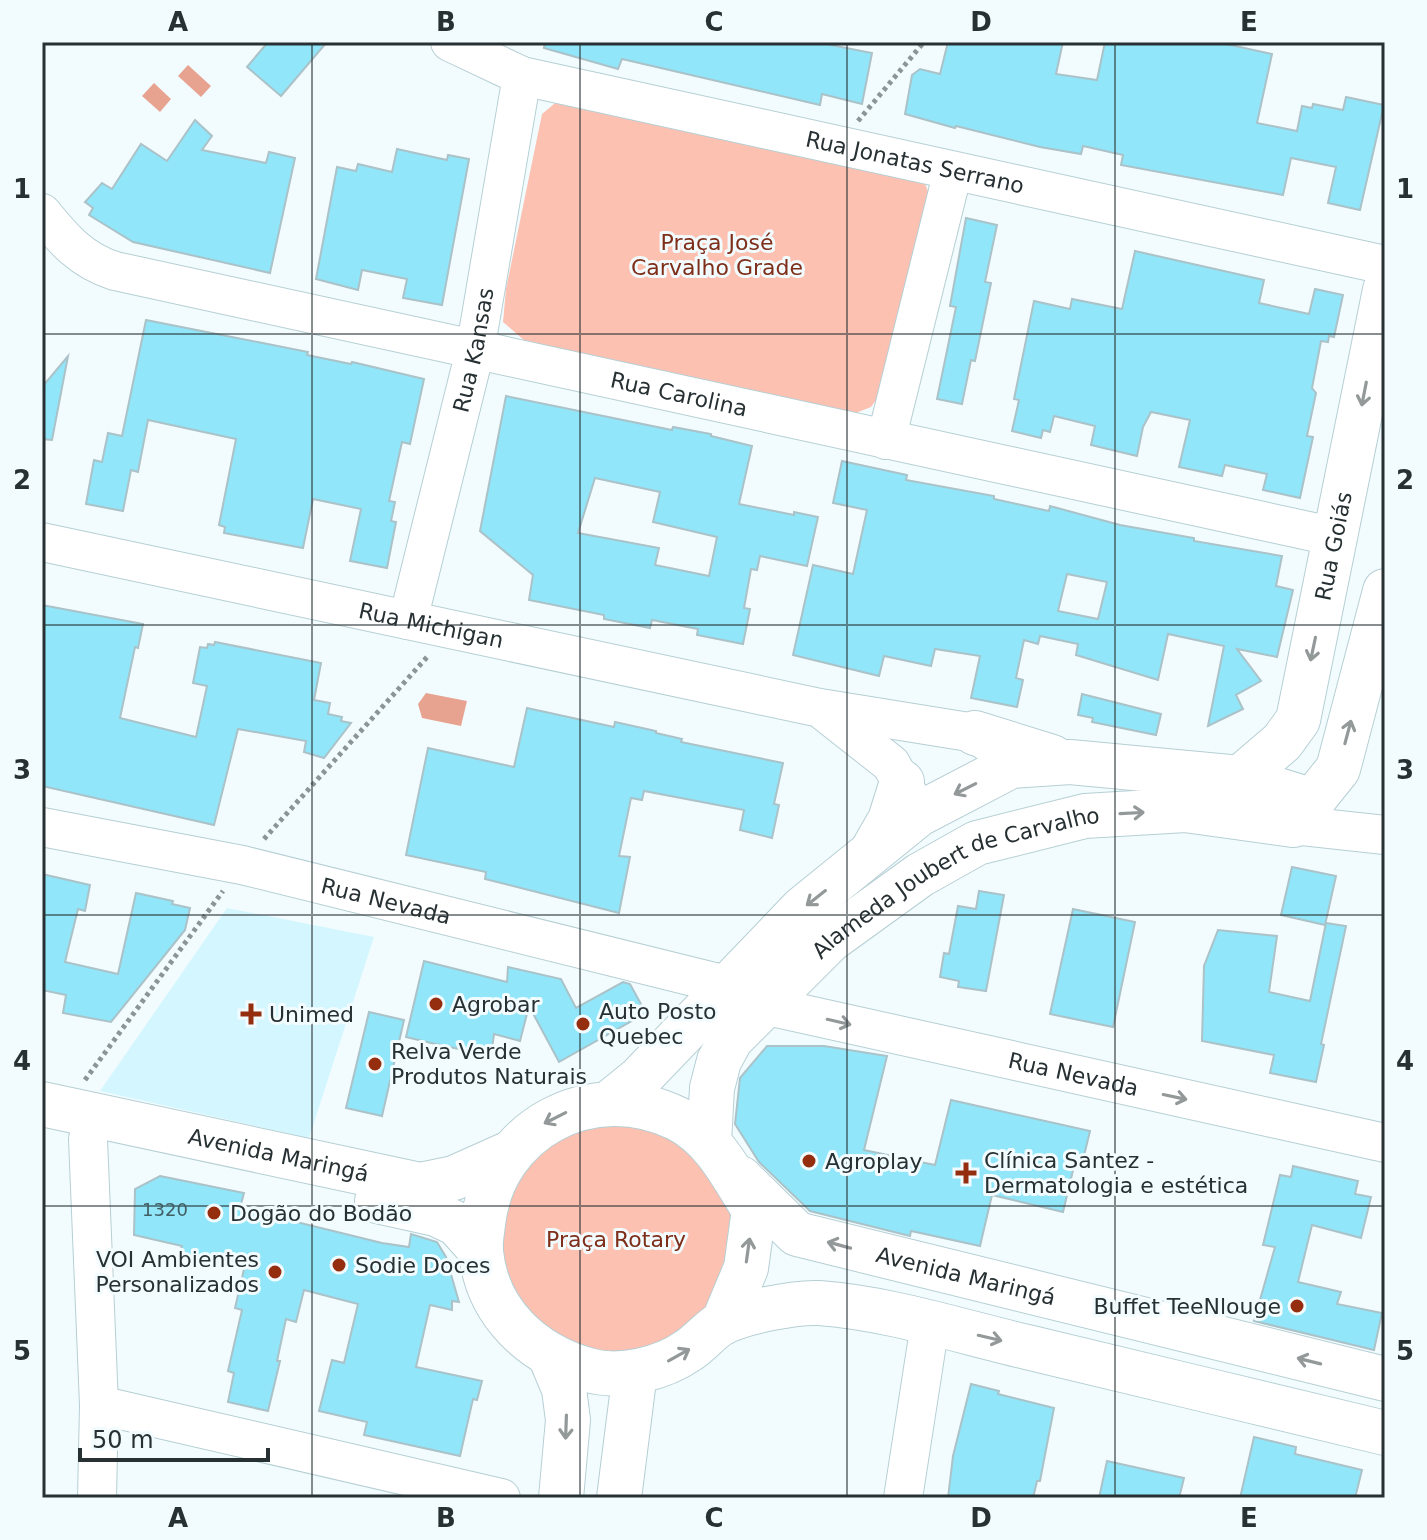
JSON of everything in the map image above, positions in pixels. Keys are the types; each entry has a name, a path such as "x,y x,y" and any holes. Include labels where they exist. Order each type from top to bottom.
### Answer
{"main road":[{"name":"Rua Goiás","path":"1240,778 1282,742 1298,720 1385,290"},
{"path":"1303,813 1338,769 1385,591"},
{"path":"960,730 1070,762"},
{"name":"Alameda Joubert de Carvalho","path":"714,1148 712,1088 719,1061 731,1039 745,995 803,908 870,855 911,798 1011,766 1070,762 1240,778 1303,813"},
{"path":"911,798 951,837 977,843 1004,805 1011,766"},
{"name":"Alameda Joubert de Carvalho","path":"608,1104 745,995 830,940 920,875 977,843 1085,816 1185,810 1303,813"},
{"name":"Avenida Maringá","path":"42,1104 420,1185 454,1178 510,1153"},
{"path":"723,1323 746,1268 754,1210 714,1148 680,1120 645,1107 608,1104 564,1113 526,1137 510,1153 486,1199 481,1251 487,1283 502,1313 524,1339 551,1358 592,1371 635,1372 663,1364 687,1351 723,1323 789,1303 817,1303 853,1307 930,1324 1385,1433"},
{"name":"Avenida Maringá","path":"42,1129 436,1214 457,1224 481,1251"},
{"name":"Avenida Maringá","path":"714,1148 766,1206 797,1234 1385,1379"},
{"path":"551,1358 564,1389 568,1420 561,1498"},
{"path":"619,1498 635,1372"}],"street":[{"name":"Rua Jonatas Serrano","path":"450,42 522,76 1385,265"},
{"name":"Rua Kansas","path":"408,620 475,351 522,76"},
{"path":"886,440 953,171"},
{"name":"Rua Carolina","path":"42,213 79,254 106,268 1336,537"},
{"name":"Rua Michigan","path":"42,542 820,708 960,730"},
{"name":"Rua Michigan","path":"820,708 891,764 911,798"},
{"path":"911,798 912,754 925,738 960,730 994,746 1011,766"},
{"path":"1303,813 1385,828"},
{"path":"1303,813 1385,835"},
{"name":"Rua Nevada","path":"42,827 242,865 745,995 1385,1143"},
{"path":"88,1139 99,1405 97,1498"},
{"path":"903,1498 930,1324"},
{"path":"99,1405 501,1498"}],"path":[{"path":"837,145 924,42"}],"shaded area":[{"path":"188,65 211,86 201,97 178,76"},
{"path":"154,83 171,99 160,112 142,96"},
{"path":"426,693 467,701 461,726 422,718 418,704"},
{"name":"Unimed","path":"227,908 374,937 309,1138 100,1091"}],"green space":[{"name":"Praça José Carvalho Grade","path":"560,99 924,181 931,199 884,389 871,407 853,414 525,341 503,322 506,289 542,114"},
{"name":"Praça Rotary","path":"616,1120 639,1122 662,1129 683,1140 701,1155 716,1173 727,1194 734,1217 734,1263 727,1286 716,1307 701,1325 683,1340 662,1351 639,1358 616,1360 593,1358 570,1351 549,1340 531,1325 516,1307 505,1286 498,1263 496,1240 498,1217 505,1194 516,1173 531,1155 549,1140 570,1129 593,1122"}],"building":[{"path":"268,42 327,42 281,96 247,67"},
{"path":"545,42 832,42 831,45 872,53 862,104 822,94 820,105 622,59 618,69 544,48"},
{"path":"948,42 1063,42 1056,74 1097,80 1105,42 1217,42 1272,54 1257,123 1297,131 1302,106 1312,108 1313,104 1343,110 1346,97 1384,105 1360,210 1328,203 1336,167 1291,158 1283,195 1121,165 1123,155 1083,146 1081,154 1040,147 905,114 912,75 920,69 940,74"},
{"path":"195,120 212,136 202,150 266,163 269,152 295,158 270,273 133,242 89,215 93,208 85,202 102,183 112,189 141,144 167,161"},
{"path":"397,149 447,160 448,155 469,159 442,305 403,298 407,279 362,270 358,290 316,279 337,167 356,171 358,164 392,172"},
{"path":"966,218 997,225 985,282 991,283 975,361 971,360 962,404 937,399 956,307 950,306"},
{"path":"1135,251 1264,280 1259,303 1309,314 1315,289 1343,295 1334,337 1329,336 1328,342 1321,341 1312,388 1316,393 1307,436 1313,437 1300,498 1263,490 1267,474 1225,465 1222,476 1179,467 1190,420 1151,412 1143,427 1137,456 1091,445 1095,426 1054,416 1050,432 1043,430 1041,438 1012,431 1019,400 1014,399 1034,301 1070,309 1072,299 1122,309"},
{"path":"146,320 424,379 410,444 402,442 389,501 395,502 391,521 396,522 387,568 350,561 361,509 313,499 303,548 224,533 225,527 219,525 236,439 148,420 138,472 131,470 123,511 86,504 94,460 102,462 108,433 122,436"},
{"path":"68,356 52,440 42,439 42,387"},
{"path":"506,396 672,430 673,427 711,434 752,446 739,504 818,517 807,566 760,556 757,570 751,569 744,608 750,609 743,644 697,635 698,629 652,620 650,628 529,600 533,575 480,531","holes":["595,478 660,492 653,522 717,537 709,576 655,565 659,548 578,533"]},
{"path":"842,461 907,475 906,480 994,496 994,499 1049,511 1050,506 1120,525 1194,538 1194,541 1282,556 1276,586 1293,590 1277,657 1237,649 1261,681 1236,695 1243,709 1208,726 1224,646 1168,634 1158,680 1076,655 1078,644 1040,636 1038,644 1024,640 1016,678 1023,680 1017,707 971,698 980,656 935,649 931,666 884,656 879,676 793,655 813,565 853,574 867,510 833,503","holes":["1067,574 1107,582 1098,619 1058,611"]},
{"path":"42,605 143,624 120,718 196,737 207,686 193,683 200,647 207,648 208,644 214,645 215,642 321,663 314,700 330,703 328,714 351,723 324,758 304,752 306,741 238,729 214,825 42,786"},
{"path":"1082,694 1161,714 1156,735 1092,722 1093,718 1078,715"},
{"path":"527,708 614,727 615,722 656,731 682,739 681,742 783,763 774,804 779,805 772,838 740,830 744,810 644,791 642,800 631,798 619,856 630,857 619,913 485,879 486,872 406,855 428,748 514,767"},
{"path":"1292,867 1336,876 1325,925 1281,915"},
{"path":"42,874 90,885 85,911 78,909 65,962 118,974 136,893 190,908 185,930 111,1022 63,1013 66,995 42,990"},
{"path":"979,891 1004,895 986,991 958,987 959,981 940,977 944,953 949,954 958,906 976,909"},
{"path":"1073,909 1135,922 1113,1027 1050,1014"},
{"path":"1326,923 1346,926 1316,1082 1270,1073 1274,1055 1202,1041 1204,966 1218,930 1277,936 1269,992 1310,1001"},
{"path":"424,961 507,982 508,967 561,979 576,1008 623,982 630,984 646,1013 559,1062 529,1006 520,1041 494,1034 491,1056 431,1043 406,1037"},
{"name":"Relva Verde Produtos Naturais","path":"369,1012 404,1020 382,1116 346,1108"},
{"path":"767,1046 824,1046 887,1056 864,1150 935,1165 951,1100 1090,1131 1082,1164 1075,1162 1063,1212 992,1195 980,1246 911,1231 910,1236 810,1211 759,1162 735,1124 740,1078"},
{"path":"1293,1166 1358,1181 1355,1194 1371,1197 1361,1238 1312,1225 1298,1282 1341,1292 1337,1304 1382,1313 1374,1350 1254,1321 1275,1247 1263,1245 1280,1175 1291,1177"},
{"path":"160,1176 244,1193 240,1208 382,1243 409,1247 411,1234 437,1242 446,1257 459,1302 452,1301 452,1310 430,1305 416,1367 482,1381 477,1400 473,1399 460,1456 364,1435 367,1422 319,1411 332,1360 344,1363 358,1304 304,1290 296,1322 286,1319 268,1411 228,1402 234,1373 228,1371 242,1310 235,1308 244,1269 179,1255 182,1246 134,1235 135,1189"},
{"path":"971,1384 1054,1408 1040,1481 1037,1481 1033,1498 948,1498 953,1456"},
{"path":"1254,1437 1296,1447 1295,1454 1362,1470 1355,1498 1240,1498"},
{"path":"1107,1461 1184,1478 1179,1498 1099,1498"}],"place":[{"name":"Agrobar","path":"436,1004"},
{"name":"Unimed","path":"251,1014"},
{"name":"Auto Posto Quebec","path":"583,1024"},
{"name":"Relva Verde Produtos Naturais","path":"375,1064"},
{"name":"Agroplay","path":"809,1161"},
{"name":"Clínica Santez - Dermatologia e estética","path":"966,1173"},
{"name":"Dogão do Bodão","path":"214,1213"},
{"name":"Sodie Doces","path":"339,1265"},
{"name":"VOI Ambientes Personalizados","path":"275,1272"},
{"name":"Buffet TeeNlouge","path":"1297,1306"}]}
